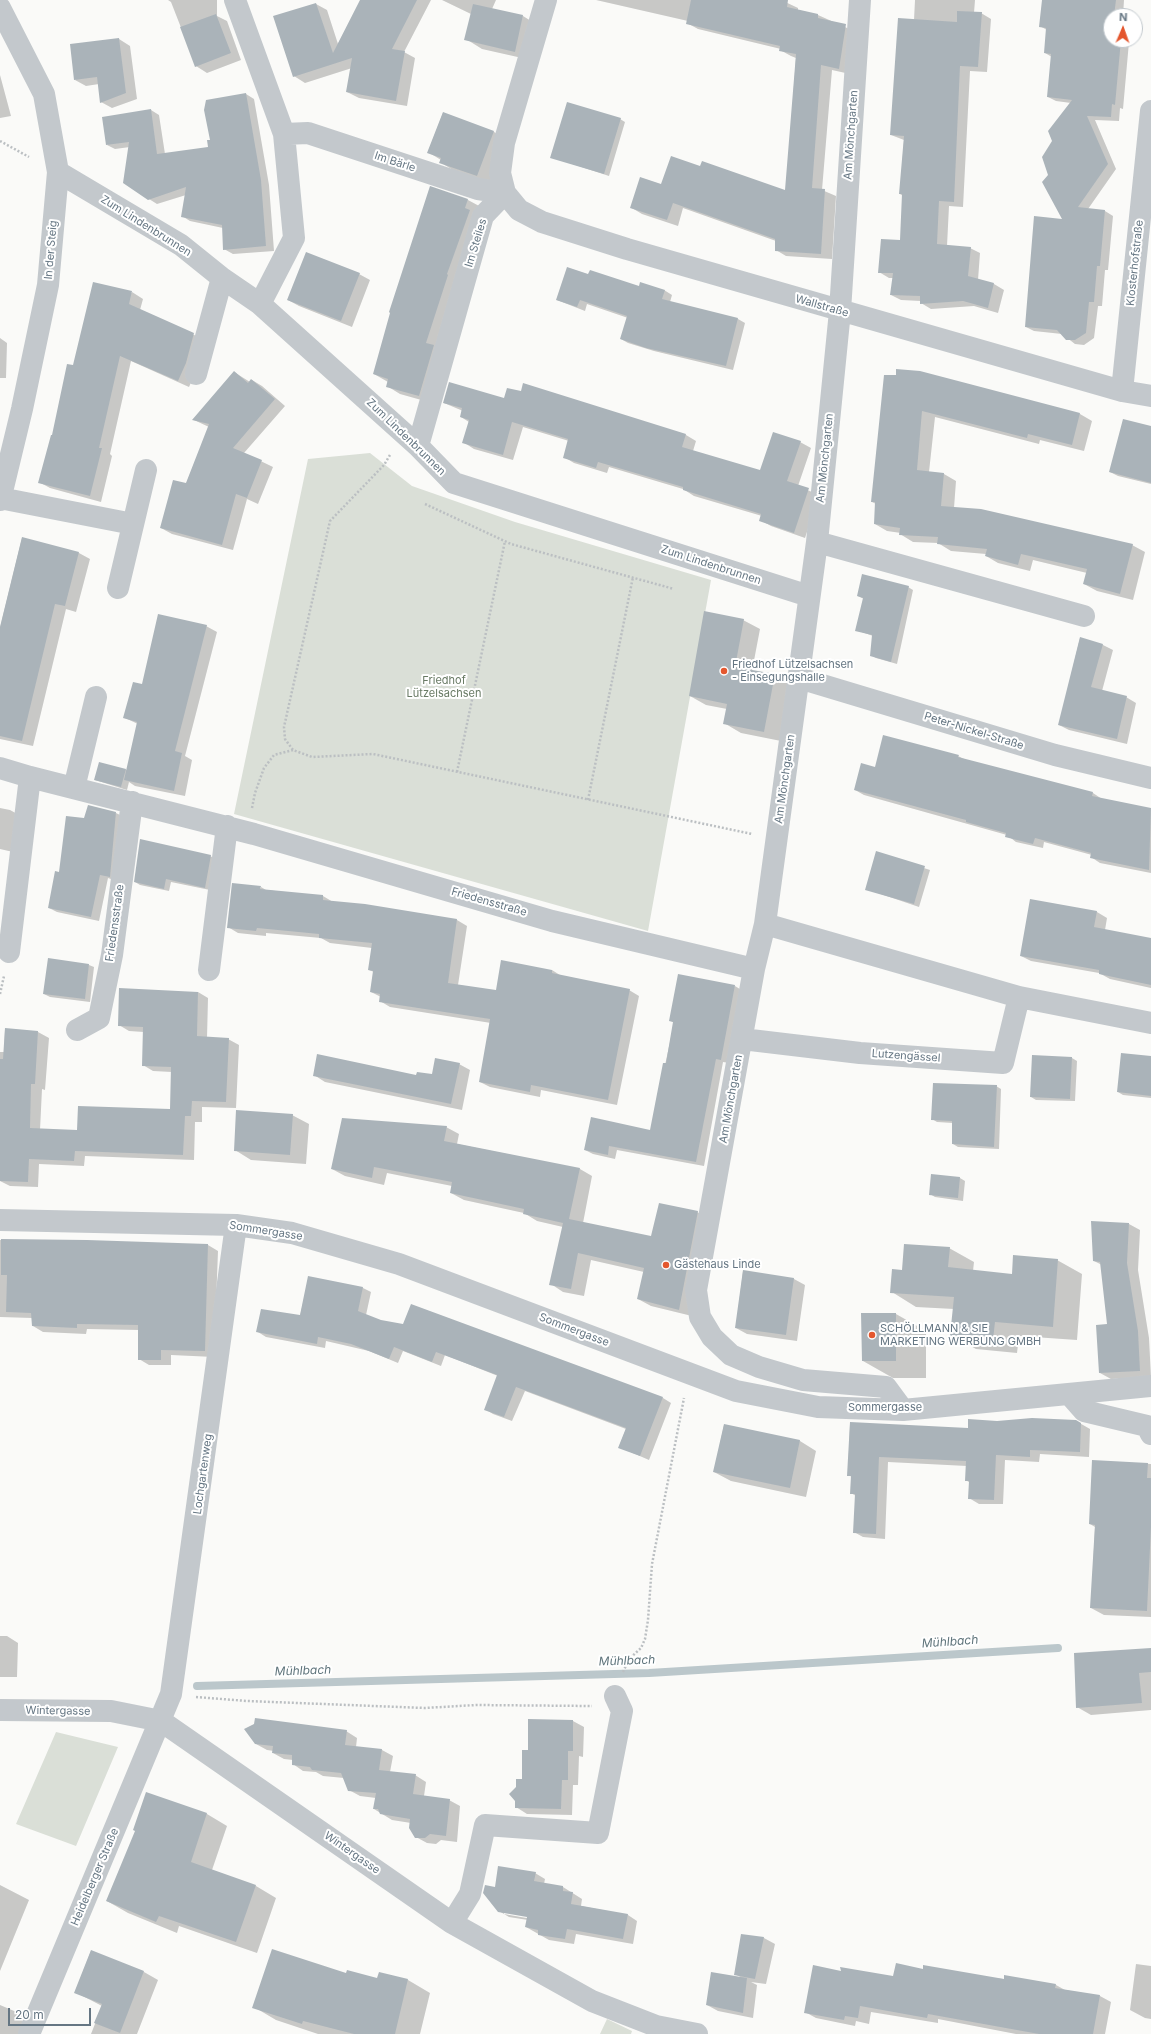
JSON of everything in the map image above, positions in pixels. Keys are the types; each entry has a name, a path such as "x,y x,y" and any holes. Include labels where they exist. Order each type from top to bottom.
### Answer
{"street":[{"path":"235,0 284,134 294,238 260,304"},
{"path":"505,193 500,173 504,143 546,0"},
{"name":"Am Mönchgarten","path":"860,0 840,311 817,542 765,924 754,969 696,1290 700,1317 712,1337 738,1358 759,1367 803,1380 886,1387 903,1410"},
{"name":"In der Steig","path":"0,8 44,94 58,172 48,285 22,409 0,499 133,524"},
{"name":"Klosterhofstraße","path":"1122,391 1151,111"},
{"name":"Im Bärle","path":"284,134 308,133 478,189 505,193"},
{"name":"Zum Lindenbrunnen","path":"58,172 182,245 222,278 260,304 418,446 454,483 809,596"},
{"name":"Wallstraße","path":"505,193 519,210 542,222 627,249 1122,391 1151,396"},
{"name":"Im Steiles","path":"418,446 483,216 505,193"},
{"path":"196,374 222,278"},
{"path":"118,588 146,470"},
{"path":"817,542 1084,616"},
{"name":"Peter-Nickel-Straße","path":"799,678 1055,755 1151,778"},
{"path":"74,788 96,697"},
{"name":"Friedensstraße","path":"0,768 30,777 227,826 552,920 754,969"},
{"path":"9,952 30,777"},
{"name":"Friedensstraße","path":"77,1030 99,1018 112,955 132,802"},
{"path":"209,970 227,826"},
{"path":"765,924 1019,997 1151,1023"},
{"name":"Lutzengässel","path":"742,1039 860,1053 1003,1063 1019,997"},
{"name":"Sommergasse","path":"0,1220 236,1225 292,1233 399,1264 736,1391 818,1408 903,1410 1151,1386"},
{"name":"Lochgartenweg","path":"161,1721 172,1694 236,1225"},
{"path":"1069,1394 1084,1411 1147,1426 1151,1434"},
{"path":"452,1923 470,1894 485,1825 598,1833 622,1711 615,1696"},
{"name":"Wintergasse","path":"0,1710 111,1711 161,1721 452,1923 592,2001 656,2026 697,2034"},
{"name":"Heidelberger Straße","path":"29,2034 161,1721"}],"path":[{"path":"384,465 330,521 284,727 285,739 293,750 312,757 373,754 777,839"},
{"path":"425,504 505,541 674,589"},
{"path":"457,772 505,541"},
{"path":"588,800 632,577"},
{"path":"254,834 251,814 255,793 264,768 274,755 293,750"},
{"path":"626,1668 629,1659 641,1648 648,1620 652,1564 686,1393 692,1375"},
{"path":"172,1694 247,1701 425,1708 526,1705 586,1706 604,1704 615,1696"}],"green space":[{"name":"Friedhof Lützelsachsen","path":"370,453 412,486 515,522 711,580 648,931 234,814 308,459"},
{"path":"56,1732 118,1747 76,1846 16,1824"},
{"path":"607,2019 632,2031 631,2034 600,2034"}],"building":[{"path":"360,0 417,0 392,49 405,51 396,101 346,92 352,58 293,77 273,16 316,3 333,53"},
{"path":"691,0 788,0 787,7 818,14 818,18 846,24 839,69 821,65 812,188 825,189 821,254 775,251 775,239 673,203 667,220 630,208 640,177 661,184 671,156 700,166 702,161 785,190 796,54 779,51 780,46 686,24"},
{"path":"1042,0 1116,0 1115,8 1103,8 1103,48 1120,48 1115,105 1112,104 1111,117 1087,116 1108,164 1078,207 1105,210 1100,266 1097,266 1094,302 1089,302 1086,333 1075,340 1066,340 1057,330 1025,327 1034,216 1062,219 1042,182 1048,175 1042,157 1052,141 1048,131 1072,100 1047,97 1051,54 1044,53 1046,28 1039,27"},
{"path":"473,4 523,15 515,52 464,40"},
{"path":"957,11 982,12 978,67 960,66 954,202 939,201 937,244 971,247 968,276 994,283 988,308 963,301 920,304 920,296 890,295 893,273 878,273 881,239 900,240 902,194 899,194 904,136 890,135 898,18 957,22"},
{"path":"216,14 231,53 195,67 180,27"},
{"path":"119,38 126,93 100,103 97,77 74,80 70,44"},
{"path":"246,93 261,180 266,246 223,250 222,225 181,217 186,187 148,200 123,183 129,142 106,145 102,117 151,109 157,154 208,147 207,140 210,140 204,110 206,100"},
{"path":"567,102 621,118 604,174 550,158"},
{"path":"443,112 494,131 477,176 439,163 441,158 427,153"},
{"path":"430,186 468,199 465,208 470,210 447,274 448,275 426,343 434,345 419,396 386,387 388,379 373,374 390,313 389,312"},
{"path":"306,252 360,273 341,321 287,300"},
{"path":"567,267 588,274 590,270 639,286 640,282 665,290 662,299 738,318 726,366 646,348 620,339 627,316 580,300 577,307 556,300"},
{"path":"93,282 132,291 129,304 194,333 186,363 178,381 120,356 99,448 102,448 90,496 38,483 52,435 67,364 73,365"},
{"path":"896,369 920,371 1080,413 1072,445 1028,434 1027,438 922,411 917,470 944,473 941,506 981,509 1133,544 1120,594 1083,584 1087,569 1021,554 1018,565 985,556 987,549 937,544 938,537 899,535 900,528 874,524 875,502 871,502 884,375 896,375"},
{"path":"234,371 248,383 251,379 275,399 233,448 262,460 247,498 236,494 222,545 160,528 173,480 186,483 209,424 192,420"},
{"path":"449,382 504,398 507,388 521,391 523,383 686,434 682,447 760,470 773,432 801,441 787,481 809,488 794,533 759,521 761,514 683,490 683,487 598,462 596,468 563,458 568,439 512,422 503,455 462,443 469,420 460,417 462,408 443,403"},
{"path":"1123,419 1151,426 1151,483 1109,472"},
{"path":"22,537 79,552 65,606 55,604 22,741 0,736 0,627"},
{"path":"862,574 909,586 891,662 870,656 872,635 855,631 863,598 857,596"},
{"name":"Friedhof Lützelsachsen - Einsegungshalle","path":"704,611 744,619 735,667 775,674 764,732 723,724 727,704 689,696"},
{"path":"158,614 207,625 175,751 182,753 174,791 124,780 137,722 123,718 133,682 142,684"},
{"path":"1080,637 1103,644 1091,687 1127,696 1117,739 1058,725"},
{"path":"883,735 959,755 958,757 1093,792 1092,796 1151,808 1149,870 1090,858 1091,853 1035,838 1033,844 1005,837 1006,833 966,822 966,820 854,790 861,763 875,767"},
{"path":"99,762 126,769 121,787 94,780"},
{"path":"88,805 116,812 110,877 100,875 91,917 48,908 55,871 59,872 66,816 84,818"},
{"path":"140,839 211,855 205,888 166,879 164,889 134,882"},
{"path":"876,851 925,866 914,904 865,890"},
{"path":"232,883 261,886 260,889 323,895 323,900 365,904 457,919 448,983 496,990 501,960 552,970 552,973 630,989 608,1100 531,1085 530,1092 479,1082 490,1019 379,1002 380,994 370,992 373,971 368,970 372,943 319,938 319,934 257,928 256,931 227,928"},
{"path":"1030,899 1097,911 1094,927 1151,938 1151,985 1099,974 1099,970 1020,956"},
{"path":"48,958 89,964 85,999 43,994"},
{"path":"678,974 735,985 721,1060 716,1059 696,1162 609,1146 608,1155 584,1150 591,1117 650,1130 663,1063 666,1063 673,1022 669,1021"},
{"path":"119,988 198,992 197,1036 229,1038 226,1102 192,1101 191,1116 185,1116 183,1155 75,1151 74,1161 29,1159 28,1182 0,1181 0,1059 3,1059 5,1028 38,1031 35,1084 31,1084 30,1128 77,1130 78,1106 170,1109 171,1067 142,1066 143,1027 118,1026"},
{"path":"1121,1053 1151,1056 1151,1096 1117,1092"},
{"path":"317,1054 416,1075 417,1072 432,1074 435,1058 460,1063 451,1104 313,1076"},
{"path":"1032,1055 1072,1057 1070,1099 1030,1097"},
{"path":"933,1083 997,1085 994,1147 952,1144 952,1121 931,1120"},
{"path":"236,1110 293,1114 290,1155 234,1151"},
{"path":"342,1118 447,1126 444,1141 580,1168 569,1219 651,1236 659,1203 698,1211 679,1310 637,1299 644,1268 578,1253 571,1289 549,1285 563,1223 523,1214 524,1209 450,1193 452,1182 374,1167 372,1178 331,1169"},
{"path":"931,1174 960,1177 958,1198 929,1195"},
{"path":"1091,1221 1129,1223 1127,1263 1138,1331 1140,1371 1099,1373 1096,1325 1107,1324 1100,1262 1093,1261"},
{"path":"1,1239 208,1244 205,1351 161,1350 161,1360 138,1360 138,1325 77,1324 77,1328 32,1326 31,1313 6,1312 7,1275 1,1275"},
{"path":"904,1244 950,1247 948,1267 1012,1274 1013,1255 1058,1259 1053,1327 995,1322 993,1340 950,1336 954,1297 890,1293 892,1269 902,1270"},
{"path":"743,1270 794,1278 786,1335 735,1328"},
{"path":"308,1276 363,1287 358,1311 381,1320 403,1324 411,1304 663,1397 640,1456 618,1448 626,1428 516,1387 504,1417 484,1410 497,1375 436,1352 432,1362 394,1347 389,1359 351,1344 318,1337 317,1344 256,1332 261,1309 300,1315"},
{"path":"861,1313 896,1313 896,1361 862,1361"},
{"path":"1032,1418 1076,1420 1081,1423 1080,1452 1030,1450 1030,1457 996,1455 994,1500 968,1499 969,1481 965,1481 966,1461 879,1457 876,1534 853,1533 855,1494 850,1494 851,1476 847,1476 850,1422 968,1428 968,1419 997,1421"},
{"path":"724,1424 800,1440 790,1488 713,1472"},
{"path":"1092,1460 1148,1463 1147,1478 1151,1478 1151,1527 1147,1611 1090,1608 1095,1525 1089,1524"},
{"path":"1151,1648 1151,1672 1139,1673 1142,1703 1076,1708 1074,1653"},
{"path":"255,1718 347,1730 345,1745 382,1749 379,1770 416,1774 413,1794 450,1799 446,1836 430,1834 425,1838 415,1838 409,1828 410,1819 380,1814 378,1809 373,1809 376,1793 348,1791 341,1773 312,1770 310,1767 292,1765 292,1755 272,1753 273,1746 255,1744 244,1729 254,1724"},
{"path":"528,1719 573,1720 573,1751 568,1751 568,1780 562,1780 561,1809 515,1808 515,1801 509,1794 516,1787 516,1779 522,1779 522,1750 528,1750"},
{"path":"146,1792 207,1813 191,1862 256,1885 236,1942 159,1916 156,1922 106,1901 135,1831 133,1830"},
{"path":"498,1866 536,1872 534,1881 563,1886 563,1891 573,1892 571,1904 628,1914 623,1939 567,1929 565,1939 538,1935 538,1930 525,1927 527,1917 498,1912 483,1893 485,1885 495,1887"},
{"path":"741,1934 764,1937 755,1979 734,1975"},
{"path":"272,1949 346,1973 347,1970 377,1978 379,1972 408,1979 395,2034 354,2034 303,2021 302,2024 252,2008"},
{"path":"91,1950 144,1971 120,2033 94,2023 102,2004 74,1993"},
{"path":"896,1963 923,1969 923,1965 1004,1979 1004,1975 1056,1984 1055,1988 1100,1995 1093,2034 1039,2034 928,2014 927,2018 860,2006 858,2018 845,2016 844,2020 804,2013 813,1965 841,1971 840,1967 893,1976"},
{"path":"711,1972 747,1978 743,2013 706,2005"}],"waterway":[{"name":"Mühlbach","path":"197,1686 649,1673 1058,1648"}],"place":[{"name":"Friedhof Lützelsachsen - Einsegungshalle","path":"724,671"},
{"name":"Gästehaus Linde","path":"666,1265"},
{"name":"SCHÖLLMANN & SIE MARKETING WERBUNG GMBH","path":"872,1335"}]}
